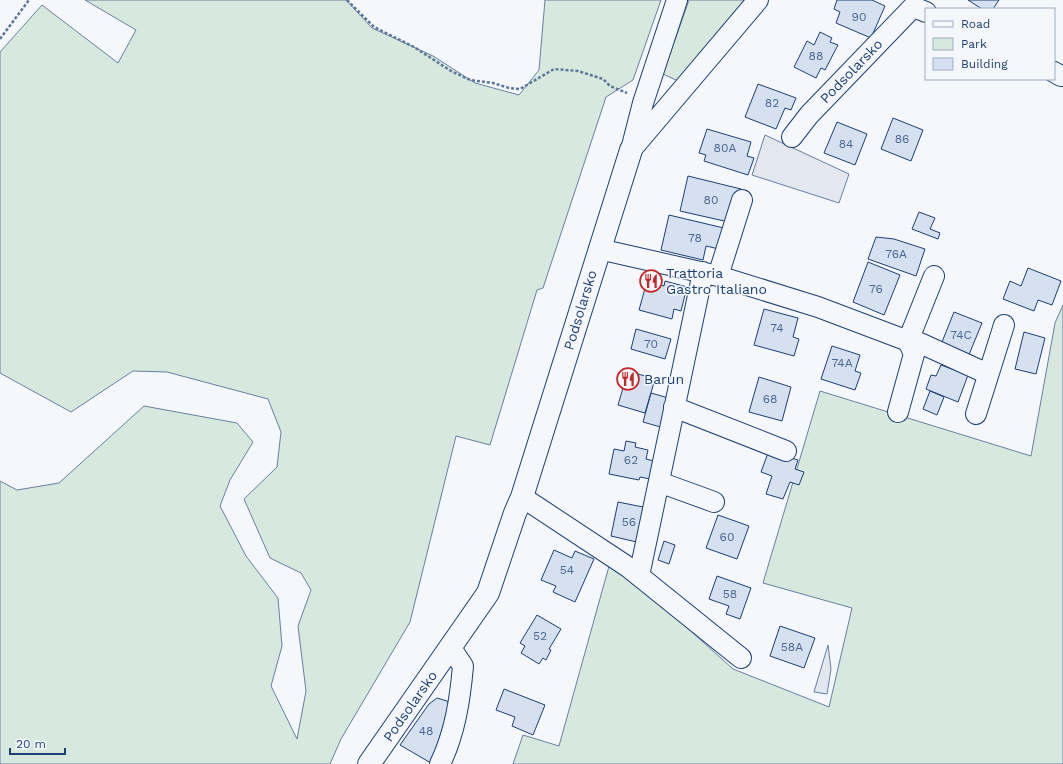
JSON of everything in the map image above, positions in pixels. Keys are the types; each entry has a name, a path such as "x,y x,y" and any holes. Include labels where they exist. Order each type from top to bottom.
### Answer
{"main road":[{"name":"Podsolarsko","path":"369,764 488,594 515,513 522,497 631,150"}],"street":[{"path":"631,150 643,103 677,0"},
{"name":"Podsolarsko","path":"631,150 758,0"},
{"name":"Podsolarsko","path":"792,137 809,115 920,10"},
{"path":"639,576 674,407 710,274 742,200"},
{"path":"599,249 710,274 818,307 914,342 988,374"},
{"path":"898,412 914,354 914,342 934,276"},
{"path":"914,342 941,295"},
{"path":"976,414 1004,325"},
{"path":"674,407 786,451"},
{"path":"659,482 714,502"},
{"path":"522,497 628,567 741,658"},
{"path":"440,764 448,748 461,689 464,666 451,648"}],"path":[{"path":"0,39 29,0"},
{"path":"347,0 374,27 414,46 451,71 470,80 520,89 554,69 578,71 603,79 610,86 626,93"}],"green space":[{"path":"85,0 346,0 372,28 433,56 475,83 519,95 539,70 545,0 661,0 633,80 606,97 543,288 537,290 490,445 456,436 410,622 341,739 330,764 0,764 0,481 17,490 59,483 144,406 237,423 253,442 230,480 220,506 246,556 278,598 282,646 271,686 297,739 306,691 298,626 311,590 301,573 270,558 244,499 277,467 281,432 268,399 167,372 133,371 71,412 0,373 0,52 42,5 118,63 136,30"},
{"path":"689,0 748,0 678,81 663,74"},
{"path":"1063,305 1063,764 513,764 523,735 559,746 611,559 733,669 829,707 852,608 763,583 820,391 1031,456 1055,323"}],"shaded area":[{"path":"765,135 849,174 839,203 752,175"},
{"path":"828,645 831,669 827,694 814,692"}],"building":[{"path":"837,0 872,0 885,6 871,38 836,23 840,12 834,9"},
{"path":"968,0 999,0 994,8 980,8"},
{"path":"820,32 832,38 830,42 838,45 825,70 821,68 816,78 794,67 807,41 814,45"},
{"path":"758,84 796,98 791,110 785,108 776,129 745,117"},
{"path":"893,118 923,130 911,161 881,149"},
{"path":"837,122 867,134 855,165 824,153"},
{"path":"707,129 751,142 747,156 754,158 748,175 704,161 706,155 699,153"},
{"path":"688,176 741,189 733,223 680,211"},
{"path":"919,212 935,218 930,229 940,233 938,239 912,229"},
{"path":"669,215 728,229 723,250 706,246 703,260 661,250"},
{"path":"876,237 894,239 925,249 916,276 868,259"},
{"path":"868,262 900,275 884,315 853,302"},
{"path":"1028,268 1061,281 1052,305 1038,300 1034,311 1003,299 1010,281 1021,286"},
{"path":"647,281 664,286 665,281 687,287 681,311 674,309 672,319 639,310"},
{"path":"764,309 798,318 793,337 799,339 794,356 754,345"},
{"path":"954,312 982,323 968,357 940,347"},
{"path":"636,329 671,339 665,359 631,349"},
{"path":"1024,332 1045,338 1036,374 1015,369"},
{"path":"832,346 860,355 855,371 861,373 855,390 821,379"},
{"path":"941,365 968,375 958,402 926,389 931,375 936,376"},
{"path":"628,371 655,379 645,413 618,405"},
{"path":"759,377 791,387 782,421 749,412"},
{"path":"930,391 944,397 937,415 923,409"},
{"path":"651,393 672,399 664,428 643,422"},
{"path":"626,441 636,443 635,447 648,450 646,459 654,461 650,479 640,477 639,480 609,474 614,449 624,451"},
{"path":"768,453 779,454 798,460 795,469 804,472 799,485 790,482 783,499 766,494 772,476 761,472"},
{"path":"618,502 648,508 641,543 611,536"},
{"path":"718,515 749,526 737,559 706,548"},
{"path":"664,541 675,545 669,564 658,560"},
{"path":"554,550 572,558 575,551 594,559 575,602 553,592 556,586 541,580"},
{"path":"717,576 751,588 740,619 726,614 729,606 709,599"},
{"path":"537,615 561,629 549,649 551,650 546,660 543,658 539,664 521,653 525,646 520,643"},
{"path":"780,626 815,638 804,668 770,656"},
{"path":"504,689 545,705 533,735 512,726 515,717 496,710"},
{"path":"437,698 447,701 450,706 431,763 400,745 429,704"}],"place":[{"name":"Trattoria Gastro Italiano","path":"651,281"},
{"name":"Barun","path":"628,379"}]}
